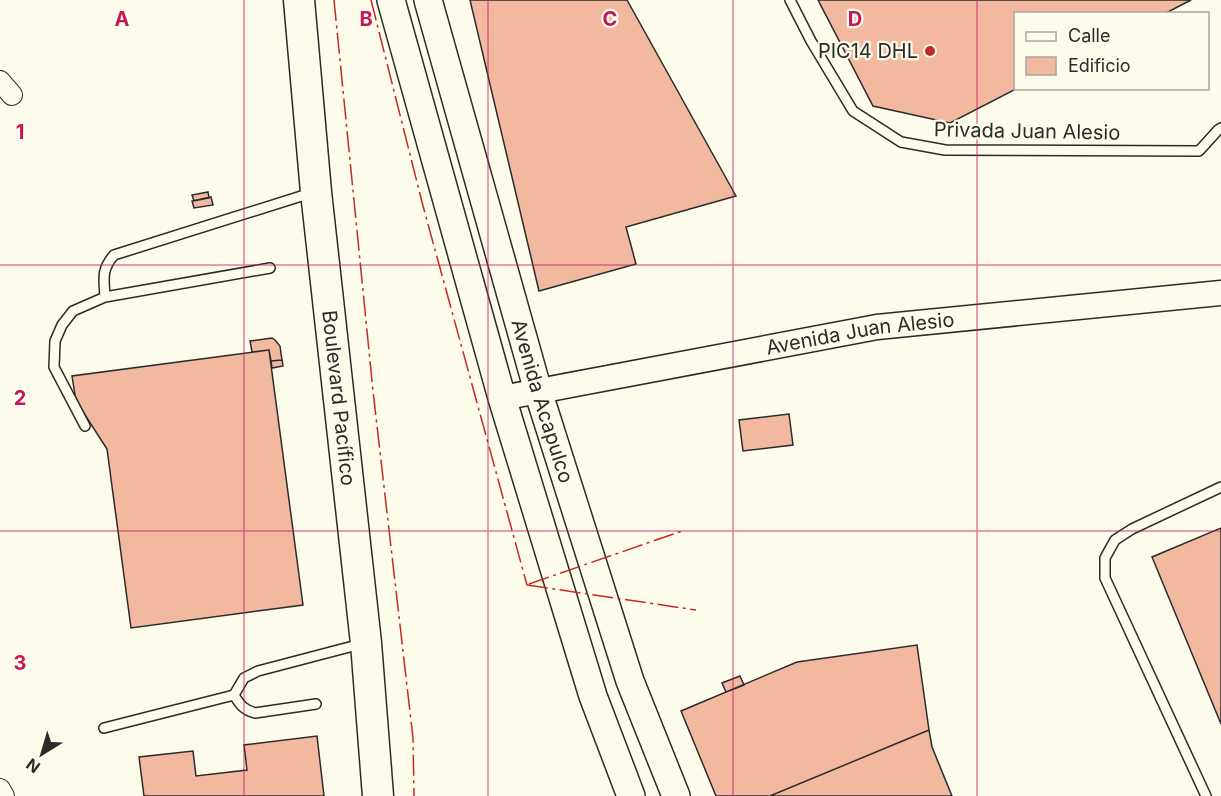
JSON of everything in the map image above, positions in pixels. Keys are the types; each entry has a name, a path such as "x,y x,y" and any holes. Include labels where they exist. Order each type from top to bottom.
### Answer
{"main road":[{"name":"Boulevard Pacífico","path":"299,0 316,192 366,642 378,796"},
{"name":"Avenida Acapulco","path":"391,0 502,398 593,696 631,796"},
{"name":"Avenida Acapulco","path":"428,0 538,391 630,681 676,796"}],"street":[{"name":"Avenida Juan Alesio","path":"502,398 877,327 1221,293"},
{"path":"0,789 4,796"}],"lane":[{"name":"Privada Juan Alesio","path":"790,0 811,41 853,111 901,142 945,150 1199,151 1221,128"},
{"path":"105,297 104,273 107,262 114,255 316,192"},
{"path":"85,426 54,367 55,342 62,325 73,311 105,297 270,268"},
{"path":"1206,796 1105,578 1105,558 1115,540 1132,529 1221,487"},
{"path":"104,728 234,696 244,678 258,671 366,642"},
{"path":"234,696 240,705 255,713 316,704"}],"building":[{"path":"470,0 627,0 736,196 626,227 636,264 539,291"},
{"name":"PIC14 DHL","path":"818,0 1191,0 1168,12 1014,12 1014,90 950,123 873,106"},
{"name":"PIC14 DHL","path":"818,0 1191,0 1168,12 1014,12 1014,90 950,123 873,106"},
{"path":"208,192 209,198 194,201 192,195"},
{"path":"211,197 213,205 194,208 192,201"},
{"path":"272,338 280,346 282,360 271,361 269,350 252,352 250,341"},
{"path":"269,350 303,605 131,628 107,449 76,401 72,376"},
{"path":"282,360 283,366 272,368 271,361"},
{"path":"789,414 793,445 743,451 739,420"},
{"path":"1221,528 1221,724 1152,557"},
{"path":"917,645 929,730 770,796 716,796 681,711 797,662"},
{"path":"740,676 744,685 726,692 722,683"},
{"path":"929,730 932,747 952,796 770,796"},
{"path":"317,736 324,796 144,796 139,757 193,751 196,776 247,770 244,745"}],"power":[{"path":"334,0 373,391 413,738 414,796"},
{"path":"371,0 423,206 527,585"},
{"path":"529,584 685,530"},
{"path":"527,585 696,610"}],"place":[{"name":"PIC14 DHL","path":"930,51"}]}
